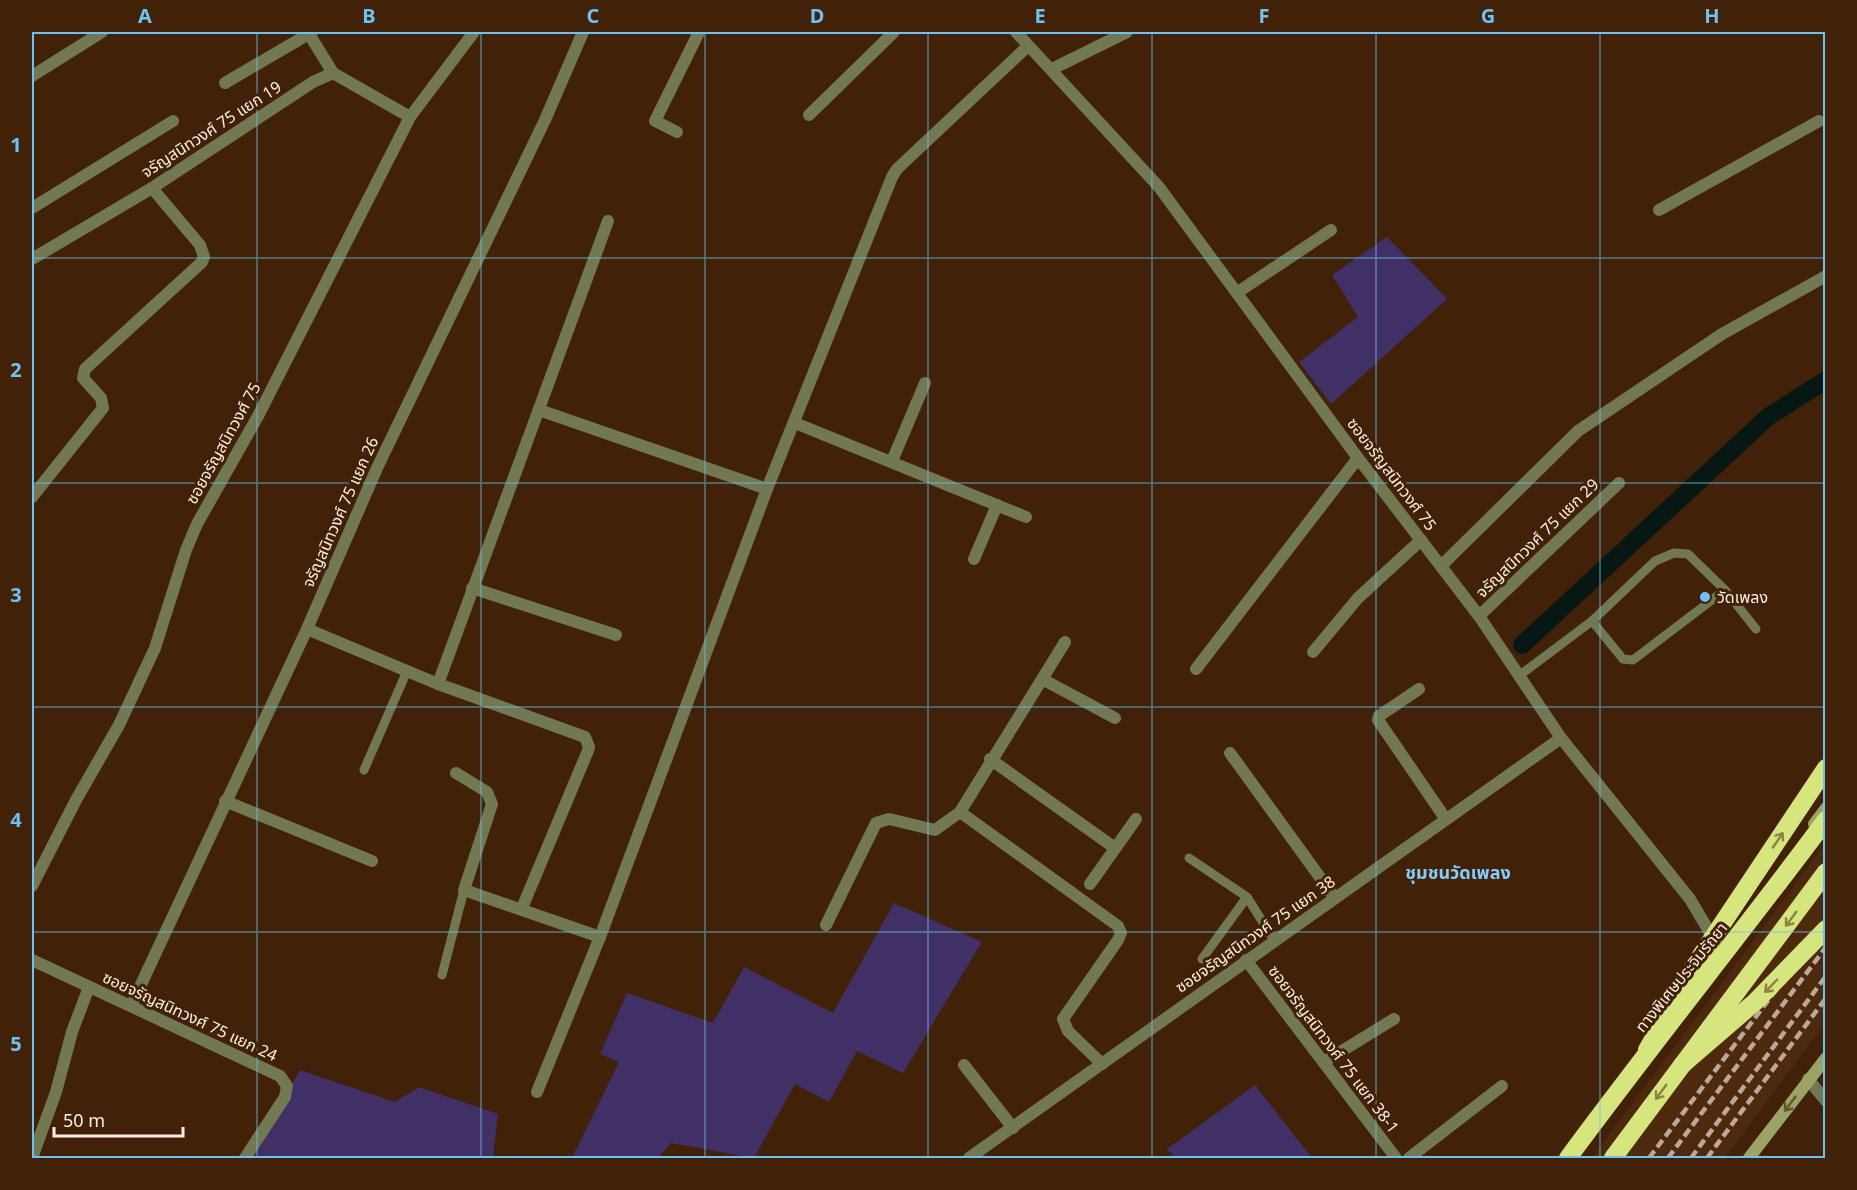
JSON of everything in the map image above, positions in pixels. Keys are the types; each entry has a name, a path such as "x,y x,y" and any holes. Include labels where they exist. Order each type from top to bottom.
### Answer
{"highway":[{"path":"1647,1050 1698,960 1826,768"},
{"name":"ทางพิเศษประจิมรัถยา","path":"1568,1158 1647,1050 1722,959 1826,820"},
{"path":"1613,1158 1826,872"},
{"path":"1682,1065 1755,1002 1826,929"}],"main road":[{"path":"1562,1158 1721,952 1826,808"},
{"path":"1749,1158 1826,1058"}],"street":[{"path":"32,76 102,32"},
{"name":"ซอยจรัญสนิทวงศ์ 75","path":"32,886 76,800 119,725 155,648 186,550 197,524 258,416 410,117 474,32"},
{"name":"จรัญสนิทวงศ์ 75 แยก 26","path":"131,1006 307,629 377,468 545,120 583,32"},
{"path":"677,132 655,121 699,32"},
{"path":"809,115 894,32"},
{"name":"ซอยจรัญสนิทวงศ์ 75","path":"1016,32 1159,188 1238,292 1358,458 1479,616 1561,738 1690,899 1721,952"},
{"path":"1052,69 1127,32"},
{"path":"225,83 310,33 333,73 410,117"},
{"path":"537,1092 600,937 767,489 892,177 897,169 1028,45"},
{"name":"จรัญสนิทวงศ์ 75 แยก 19","path":"32,259 152,188 313,82 333,73"},
{"path":"1659,210 1822,119 1826,134"},
{"path":"32,208 173,121"},
{"path":"32,497 104,408 101,398 84,380 82,374 85,369 202,262 204,250 152,188"},
{"path":"438,684 608,221"},
{"path":"1238,292 1331,230"},
{"path":"1441,566 1578,431 1722,334 1826,276"},
{"path":"892,461 925,383"},
{"path":"539,410 767,489"},
{"path":"795,423 1026,517"},
{"path":"1197,669 1358,458"},
{"name":"จรัญสนิทวงศ์ 75 แยก 29","path":"1479,616 1619,483"},
{"path":"974,559 997,505"},
{"path":"1313,652 1358,598 1421,540"},
{"path":"472,588 616,635"},
{"path":"307,629 438,684 582,734 587,742 587,753 522,908"},
{"path":"826,925 876,823 889,819 939,830 960,812 990,759 1065,642"},
{"path":"1042,679 1115,718"},
{"path":"1419,689 1379,716 1378,720 1445,818"},
{"name":"ซอยจรัญสนิทวงศ์ 75 แยก 38","path":"969,1158 1445,818 1561,738"},
{"path":"1230,753 1335,898"},
{"path":"990,759 1115,848"},
{"path":"456,773 487,792 492,804 464,890 522,908 600,937"},
{"path":"225,801 372,861"},
{"path":"960,812 1118,926 1121,933 1118,940 1063,1019 1068,1031 1102,1064"},
{"path":"1090,884 1136,819"},
{"name":"ซอยจรัญสนิทวงศ์ 75 แยก 24","path":"32,960 280,1076 285,1081 285,1097 245,1158"},
{"name":"ซอยจรัญสนิทวงศ์ 75 แยก 38-1","path":"1246,960 1396,1158"},
{"path":"32,1158 56,1092 72,1032 89,987"},
{"path":"1324,1062 1394,1019"},
{"path":"964,1065 1013,1128"},
{"path":"1808,1079 1826,1101"},
{"path":"1409,1158 1502,1086"}],"lane":[{"path":"1519,676 1592,621 1656,561 1674,553 1688,554 1725,590 1756,629"},
{"path":"1592,621 1623,659 1633,660 1725,590"},
{"path":"364,770 407,671"},
{"path":"1189,858 1247,897 1274,940"},
{"path":"442,975 464,890"},
{"path":"1202,959 1247,897"}],"shaded area":[{"path":"1387,237 1447,299 1331,404 1299,362 1358,317 1332,275"},
{"path":"1825,844 1825,1023 1725,1158 1592,1158"},
{"path":"894,903 982,942 903,1073 857,1051 829,1102 795,1084 754,1158 671,1143 658,1158 572,1158 619,1062 600,1054 627,993 713,1023 744,967 833,1013"},
{"path":"300,1070 395,1102 419,1087 498,1114 493,1158 253,1158"},
{"path":"1255,1085 1312,1158 1175,1158 1167,1149"}],"waterway":[{"path":"1522,645 1769,416 1826,380"}],"railway":[{"path":"1649,1158 1826,924"},
{"path":"1668,1158 1826,947"},
{"path":"1691,1158 1826,976"},
{"path":"1707,1158 1826,998"}],"place":[{"name":"วัดเพลง","path":"1705,597"}],"district":[{"name":"ชุมชนวัดเพลง","path":"1458,873"}]}
